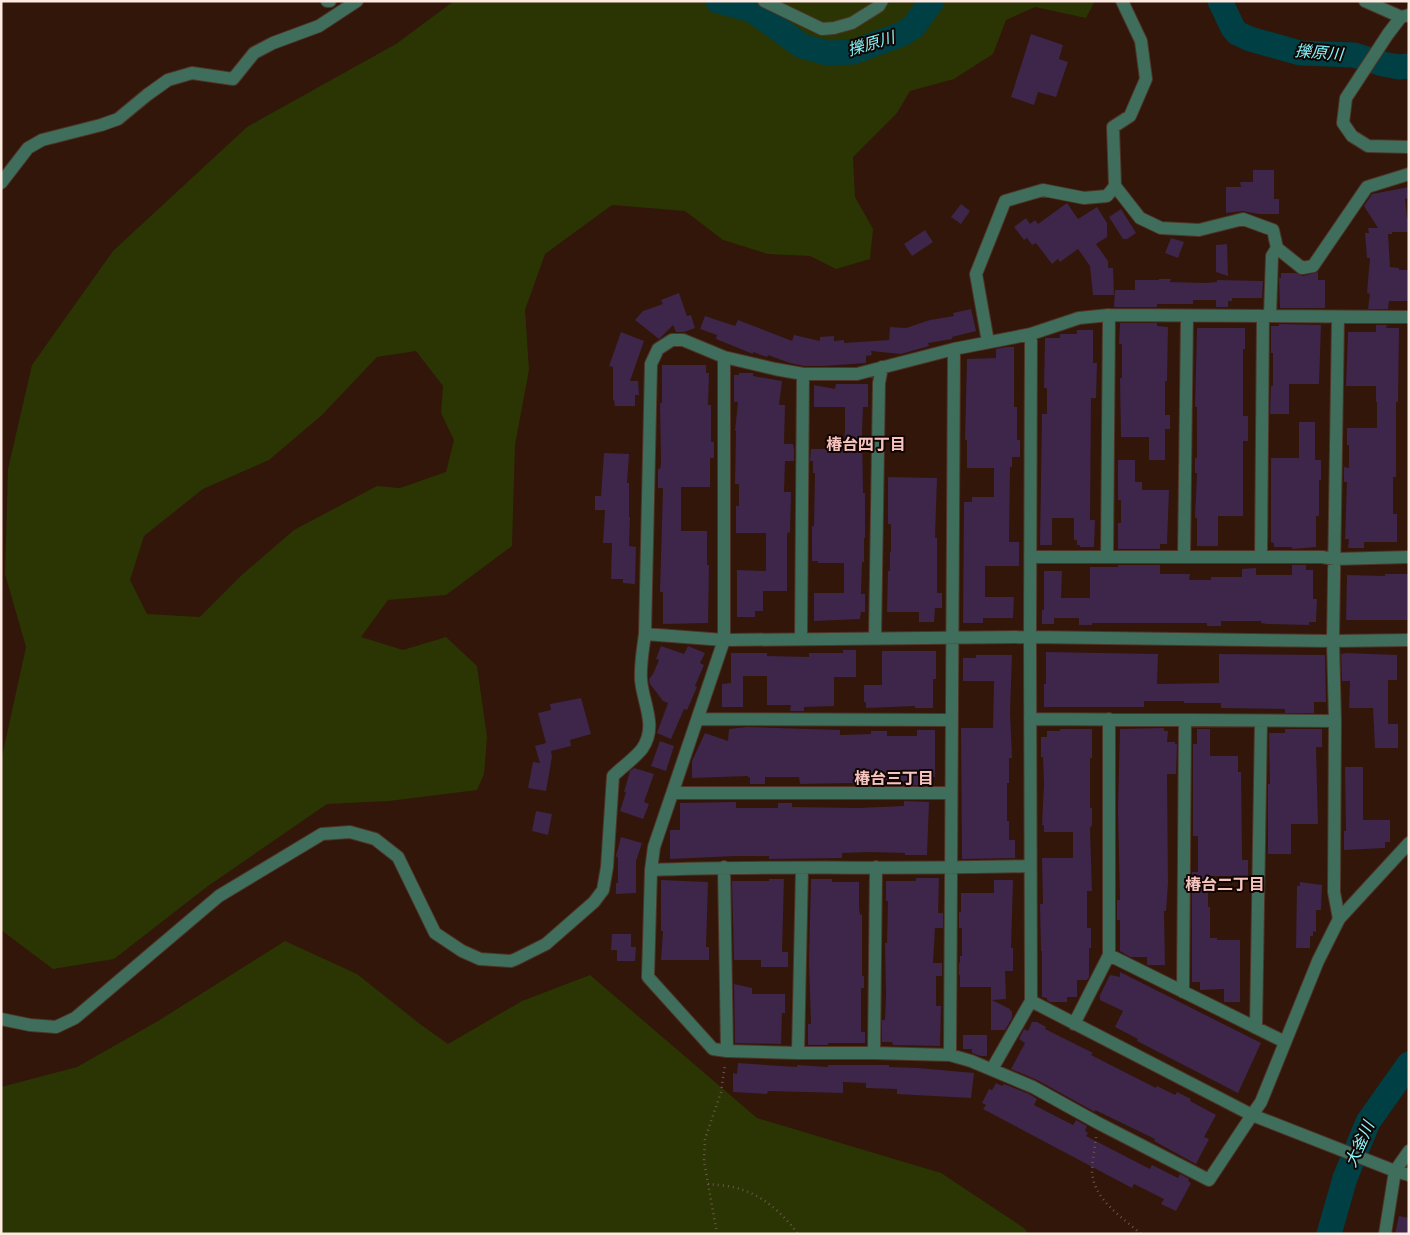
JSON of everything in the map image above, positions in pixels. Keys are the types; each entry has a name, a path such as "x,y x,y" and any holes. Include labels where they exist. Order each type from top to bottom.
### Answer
{"street":[{"path":"1,183 28,148 42,140 118,119 168,80 192,73 232,79 254,54 273,43 319,26 357,1"},
{"path":"764,1 822,29 852,23 879,6 882,1"},
{"path":"1122,1 1141,41 1146,79 1130,116 1113,127 1115,186 1140,218 1161,228 1199,230 1243,218 1273,230 1276,248 1272,256 1266,316 1261,557"},
{"path":"1365,1 1405,16 1388,34 1346,98 1343,123 1352,136 1368,146 1409,147"},
{"path":"1276,248 1302,268 1313,266 1366,187 1409,174"},
{"path":"988,342 976,274 1005,201 1043,190 1084,198 1107,196 1115,186"},
{"path":"1107,557 1109,315"},
{"path":"1,1019 30,1025 56,1027 75,1018 219,896 322,834 350,832 375,838 398,857 436,933 462,951 480,958 511,961 546,944 594,902 602,890 607,867 613,776 642,748 649,733 649,713 641,682 640,664 645,634 651,364 658,349 672,340 683,340 724,356 775,369 803,374 857,374 954,349 1031,334 1079,318 1109,315 1409,317"},
{"path":"1184,557 1187,316"},
{"path":"1338,318 1333,641 1335,721 1334,892 1339,919"},
{"path":"992,1069 1031,1001 1031,334"},
{"path":"950,1055 954,349"},
{"path":"724,356 724,640 654,847 651,870 648,977 713,1049 798,1053 950,1055 992,1069 1033,1087 1209,1180 1261,1102 1318,961 1339,919 1409,843"},
{"path":"875,638 879,393 882,367"},
{"path":"801,639 803,374"},
{"path":"1030,557 1322,557 1335,559 1409,557"},
{"path":"645,634 724,640 1030,637 1333,641 1409,640"},
{"path":"698,719 952,720"},
{"path":"1030,719 1335,721"},
{"path":"1074,1024 1109,955 1109,720"},
{"path":"1183,992 1185,720"},
{"path":"1256,1028 1261,721"},
{"path":"673,793 951,793"},
{"path":"651,870 724,867 951,868 1030,866"},
{"path":"724,867 727,1051"},
{"path":"874,1053 876,867"},
{"path":"798,1053 802,868"},
{"path":"1109,955 1285,1042"},
{"path":"1031,1001 1252,1115 1409,1175"},
{"path":"1385,1234 1395,1171 1409,1151"}],"path":[{"path":"717,1234 704,1161 705,1139 721,1092 727,1051"},
{"path":"1098,1123 1092,1172 1098,1192 1104,1202 1141,1234"},
{"path":"708,1184 742,1189 765,1200 789,1222 798,1234"}],"green space":[{"path":"454,1 1095,1 1086,18 1035,7 1006,20 993,54 954,79 910,91 897,113 853,157 855,197 873,229 870,259 836,269 810,256 768,254 723,240 685,211 612,205 545,254 525,310 529,370 515,445 512,546 446,595 388,600 361,637 403,650 446,637 477,666 487,737 484,774 477,790 389,801 327,804 208,886 114,959 53,969 1,930 1,761 26,647 5,574 8,469 32,365 113,251 247,127 396,44","holes":["416,351 443,386 441,413 454,440 446,472 400,488 377,486 294,530 243,574 200,617 147,614 130,580 144,536 203,489 269,460 322,415 377,357"]},
{"path":"285,941 357,974 448,1044 522,1001 590,975 757,1118 941,1173 1024,1228 1029,1234 1,1234 1,1087 77,1067 158,1021"}],"building":[{"path":"1031,34 1063,45 1059,59 1068,62 1056,97 1038,92 1034,105 1011,97"},
{"path":"1253,170 1274,170 1274,199 1279,199 1279,214 1259,214 1242,211 1226,213 1226,187 1241,187 1240,182 1253,182"},
{"path":"1409,187 1409,198 1405,199 1407,218 1409,218 1409,232 1392,232 1392,234 1388,234 1390,267 1399,268 1399,270 1409,270 1409,301 1389,301 1388,309 1368,309 1370,294 1367,293 1370,258 1367,258 1365,233 1369,233 1368,228 1378,228 1364,206 1372,194"},
{"path":"1067,203 1078,219 1097,207 1107,223 1107,237 1096,244 1108,261 1108,268 1113,268 1114,295 1093,295 1090,266 1078,249 1060,262 1058,259 1052,264 1036,243 1032,245 1027,238 1024,240 1014,227 1026,218 1030,224 1035,220 1038,224"},
{"path":"961,204 970,211 961,224 951,217"},
{"path":"1121,209 1136,233 1127,239 1123,239 1109,217"},
{"path":"925,230 933,242 912,256 904,244"},
{"path":"1171,238 1184,242 1178,258 1165,253"},
{"path":"1227,244 1228,276 1216,272 1216,245"},
{"path":"1318,272 1318,280 1325,280 1325,308 1280,308 1279,278 1281,278 1281,273 1296,273 1303,276"},
{"path":"1171,279 1170,282 1205,283 1217,282 1217,280 1263,281 1262,298 1232,298 1232,301 1228,301 1228,307 1216,307 1216,300 1193,300 1193,304 1157,304 1157,307 1114,307 1115,290 1135,290 1135,280"},
{"path":"679,293 687,316 691,315 695,328 684,332 676,332 673,325 659,339 635,320 643,311 663,304 661,300"},
{"path":"971,309 976,331 952,337 952,339 928,343 929,346 901,354 871,351 872,355 866,356 866,363 804,366 768,355 767,357 753,352 753,354 716,339 717,335 700,329 705,316 735,326 738,320 792,341 794,335 820,341 820,337 834,336 834,341 844,340 844,343 889,340 890,327 906,328 930,320 954,316 953,313"},
{"path":"1120,323 1157,323 1157,326 1168,327 1165,415 1170,415 1170,429 1165,429 1165,460 1149,460 1149,437 1121,437 1120,378 1122,378 1122,344 1119,344"},
{"path":"1279,324 1321,325 1319,384 1289,384 1289,414 1270,414 1271,386 1273,386 1271,326 1279,326"},
{"path":"1376,325 1387,325 1386,328 1399,328 1398,402 1396,402 1396,477 1393,477 1393,514 1397,514 1397,542 1364,542 1364,548 1348,548 1349,539 1345,539 1347,482 1344,482 1344,467 1349,468 1347,428 1377,428 1377,402 1376,386 1346,386 1348,332 1376,332"},
{"path":"1197,328 1245,328 1245,349 1243,349 1243,416 1248,416 1248,441 1243,441 1243,516 1218,516 1218,546 1197,546 1197,518 1195,518 1197,473 1195,473 1195,458 1197,458 1197,407 1195,407"},
{"path":"1077,330 1093,330 1093,363 1097,363 1096,398 1091,398 1090,520 1095,520 1094,547 1080,547 1080,545 1077,545 1077,540 1074,540 1074,518 1052,518 1052,545 1040,545 1042,414 1047,414 1047,388 1044,388 1045,338 1060,338 1060,334 1077,334"},
{"path":"621,332 644,341 630,381 638,381 639,395 635,395 635,406 615,406 613,400 613,367 609,366"},
{"path":"1014,347 1014,407 1017,407 1017,440 1020,440 1020,457 1012,457 1012,467 1010,467 1009,542 1019,542 1019,566 985,566 985,597 1014,597 1013,618 983,618 983,623 963,623 964,502 972,502 972,497 994,497 994,468 967,468 967,440 965,440 967,359 996,358 996,349"},
{"path":"662,365 706,365 706,373 709,373 708,405 711,405 711,442 714,442 714,458 710,458 710,487 681,487 681,531 707,531 707,565 709,565 708,623 663,624 663,592 660,592 663,488 658,488 658,469 660,469 661,463 660,403 662,403"},
{"path":"739,373 753,373 753,376 782,381 779,405 785,405 784,444 793,444 794,449 794,461 785,461 784,492 791,492 790,533 788,532 787,535 787,591 763,591 763,611 755,611 755,617 737,617 737,570 766,571 766,533 736,533 736,506 739,506 739,484 735,484 735,431 738,402 734,402 734,375 739,375"},
{"path":"836,384 868,384 868,407 863,407 862,432 865,538 861,594 865,594 865,612 861,612 860,619 814,621 814,593 844,593 844,563 818,563 818,561 812,561 815,473 813,473 813,461 810,461 811,449 844,449 845,429 845,407 814,407 814,385 835,389"},
{"path":"1299,422 1315,422 1315,460 1321,460 1319,516 1316,516 1316,547 1292,549 1292,547 1274,547 1274,543 1271,542 1271,458 1299,458"},
{"path":"890,438 901,438 901,450 890,450"},
{"path":"604,453 629,454 627,483 629,483 629,546 636,547 635,584 623,583 623,579 611,579 612,543 603,543 605,510 595,510 595,496 601,496"},
{"path":"1118,460 1135,460 1135,482 1142,482 1142,490 1169,490 1167,544 1160,544 1160,549 1118,549 1118,523 1121,523 1121,500 1118,500"},
{"path":"888,477 937,478 935,538 937,538 937,593 942,593 942,608 935,608 934,622 919,622 919,612 887,612 888,571 890,571 891,552 891,524 888,524"},
{"path":"1118,565 1160,565 1160,574 1190,574 1189,580 1211,580 1211,577 1242,577 1242,569 1256,568 1256,575 1292,575 1292,565 1306,565 1306,570 1313,570 1313,599 1317,599 1316,622 1309,622 1309,625 1267,624 1261,623 1261,621 1221,621 1221,626 1207,626 1207,623 1092,623 1092,625 1079,625 1079,618 1054,618 1054,624 1042,624 1044,571 1062,571 1061,598 1090,598 1090,567 1118,567"},
{"path":"1385,574 1409,574 1409,620 1346,620 1347,575 1385,576"},
{"path":"661,646 684,654 688,646 705,653 700,663 704,665 695,686 697,687 687,710 684,709 671,739 657,733 668,703 663,701 650,684 649,679 659,660 656,659"},
{"path":"843,650 856,650 856,677 834,677 834,706 804,707 804,711 790,711 791,705 767,705 767,676 743,676 743,707 722,707 722,684 731,683 731,653 767,653 767,656 809,657 809,653 843,653"},
{"path":"882,651 936,651 936,679 933,679 933,708 915,708 915,706 866,708 864,685 882,685"},
{"path":"1046,652 1158,654 1157,684 1219,683 1219,654 1325,655 1326,702 1314,702 1314,713 1285,713 1285,709 1221,708 1221,703 1184,703 1184,701 1144,701 1144,707 1044,707"},
{"path":"1341,654 1397,655 1397,680 1388,680 1388,724 1398,724 1398,748 1375,748 1373,708 1349,708 1350,681 1342,681"},
{"path":"976,655 1012,655 1010,712 1012,758 1009,758 1009,783 1007,783 1007,821 1009,821 1009,840 1015,840 1015,858 962,859 961,728 993,728 994,681 963,681 963,658 976,658"},
{"path":"581,698 591,734 570,740 571,746 551,751 552,757 546,791 528,788 533,762 540,763 535,746 546,743 538,713 551,710 550,704"},
{"path":"747,727 840,730 840,735 871,734 871,731 887,731 887,736 917,736 917,730 935,730 935,777 928,777 928,785 904,785 904,782 800,784 799,777 765,777 765,784 750,784 750,777 748,778 748,776 692,778 692,761 705,733 728,741 729,729"},
{"path":"1164,728 1164,731 1168,731 1167,742 1175,742 1177,744 1176,774 1167,774 1168,883 1166,911 1164,911 1165,965 1147,965 1147,957 1130,957 1120,951 1120,920 1117,920 1117,900 1120,900 1118,810 1120,729"},
{"path":"1060,729 1092,729 1090,808 1092,808 1092,825 1090,828 1092,891 1087,891 1087,928 1091,928 1091,948 1089,948 1089,977 1087,980 1077,980 1077,997 1067,997 1067,1002 1050,1002 1047,998 1042,997 1040,904 1043,904 1042,858 1073,858 1073,832 1044,832 1044,825 1042,825 1044,784 1041,737 1047,737 1047,731 1060,731"},
{"path":"1197,729 1210,729 1210,756 1238,756 1238,772 1241,772 1242,860 1248,860 1248,876 1208,876 1210,938 1217,938 1217,940 1240,940 1240,1002 1224,1002 1224,989 1200,990 1200,982 1192,982 1192,872 1198,872 1198,836 1193,836 1193,744 1197,744"},
{"path":"1285,729 1322,729 1322,747 1316,747 1318,824 1291,824 1291,854 1268,854 1269,733 1285,733"},
{"path":"660,741 674,746 666,771 651,766"},
{"path":"1345,767 1363,767 1363,820 1390,820 1390,842 1385,842 1385,848 1344,850 1344,831 1346,831"},
{"path":"634,768 654,774 644,802 649,804 643,819 620,811 630,771"},
{"path":"904,801 929,802 927,855 868,852 842,853 842,858 769,859 769,856 735,856 670,859 670,830 680,830 680,803 736,802 736,808 778,808 778,803 792,803 792,807 858,808 904,806"},
{"path":"536,811 552,814 548,835 532,831"},
{"path":"621,837 642,843 636,861 636,893 616,894 618,858 616,856"},
{"path":"916,878 939,878 938,913 943,913 943,928 935,928 933,963 942,963 942,976 936,976 936,1006 941,1006 940,1046 893,1045 892,1042 882,1042 882,1020 885,1020 886,994 885,943 887,943 888,901 886,901 886,881 916,881"},
{"path":"769,879 784,879 782,952 788,952 788,967 761,967 761,960 734,960 732,881 769,881"},
{"path":"811,879 832,879 832,882 859,882 859,907 860,915 862,914 862,976 864,976 864,988 861,988 861,1032 865,1032 865,1043 808,1045 808,1024 811,1024 809,961"},
{"path":"661,880 708,882 706,947 709,947 709,960 661,960 663,931 661,931"},
{"path":"994,880 1013,880 1011,948 1013,948 1013,971 1005,971 1006,999 992,1000 1012,1011 1012,1018 1005,1030 991,1030 991,987 960,987 959,975 960,956 962,956 962,928 959,928 961,893 994,893"},
{"path":"1300,882 1322,885 1321,910 1316,910 1316,932 1313,931 1313,936 1310,936 1310,948 1296,948 1297,886 1300,886"},
{"path":"612,934 631,934 631,947 636,947 635,961 617,961 617,950 611,950"},
{"path":"1120,972 1261,1043 1238,1093 1137,1041 1138,1039 1115,1027 1123,1011 1100,1000 1100,995 1110,975 1120,977"},
{"path":"734,984 752,988 752,994 785,994 785,1013 782,1013 781,1044 735,1043"},
{"path":"1032,1022 1037,1022 1046,1027 1045,1029 1093,1053 1091,1055 1156,1088 1157,1086 1175,1095 1177,1092 1191,1099 1190,1101 1216,1115 1204,1137 1209,1139 1196,1164 1154,1141 1155,1139 1095,1110 1095,1112 1037,1080 1011,1069 1025,1043 1019,1039 1024,1029 1028,1031"},
{"path":"963,1035 987,1035 987,1056 972,1053 972,1049 963,1049"},
{"path":"738,1063 797,1067 797,1065 828,1067 828,1065 889,1065 889,1067 974,1073 971,1098 897,1094 897,1089 866,1088 866,1083 843,1082 843,1093 768,1091 767,1094 733,1092 733,1073 737,1074"},
{"path":"996,1083 1002,1086 1004,1084 1029,1094 1037,1099 1034,1105 1073,1125 1076,1120 1087,1126 1085,1131 1088,1133 1086,1136 1150,1169 1152,1165 1178,1178 1180,1174 1189,1179 1188,1181 1191,1183 1176,1211 1161,1204 1164,1199 1134,1184 1132,1188 983,1109 986,1105 982,1103 989,1089 992,1090"},
{"path":"1399,1216 1409,1218 1409,1234 1395,1234"}],"waterway":[{"name":"擽原川","path":"718,1 752,10 802,46 827,53 853,52 902,34 913,27 932,1"},
{"name":"擽原川","path":"1220,1 1233,28 1237,33 1250,39 1300,53 1354,55 1383,64 1399,67 1409,66"},
{"name":"大釜川","path":"1329,1234 1345,1178 1368,1122 1409,1064"}],"district":[{"name":"椿台四丁目","path":"866,444"},
{"name":"椿台三丁目","path":"894,778"},
{"name":"椿台二丁目","path":"1225,884"}]}
